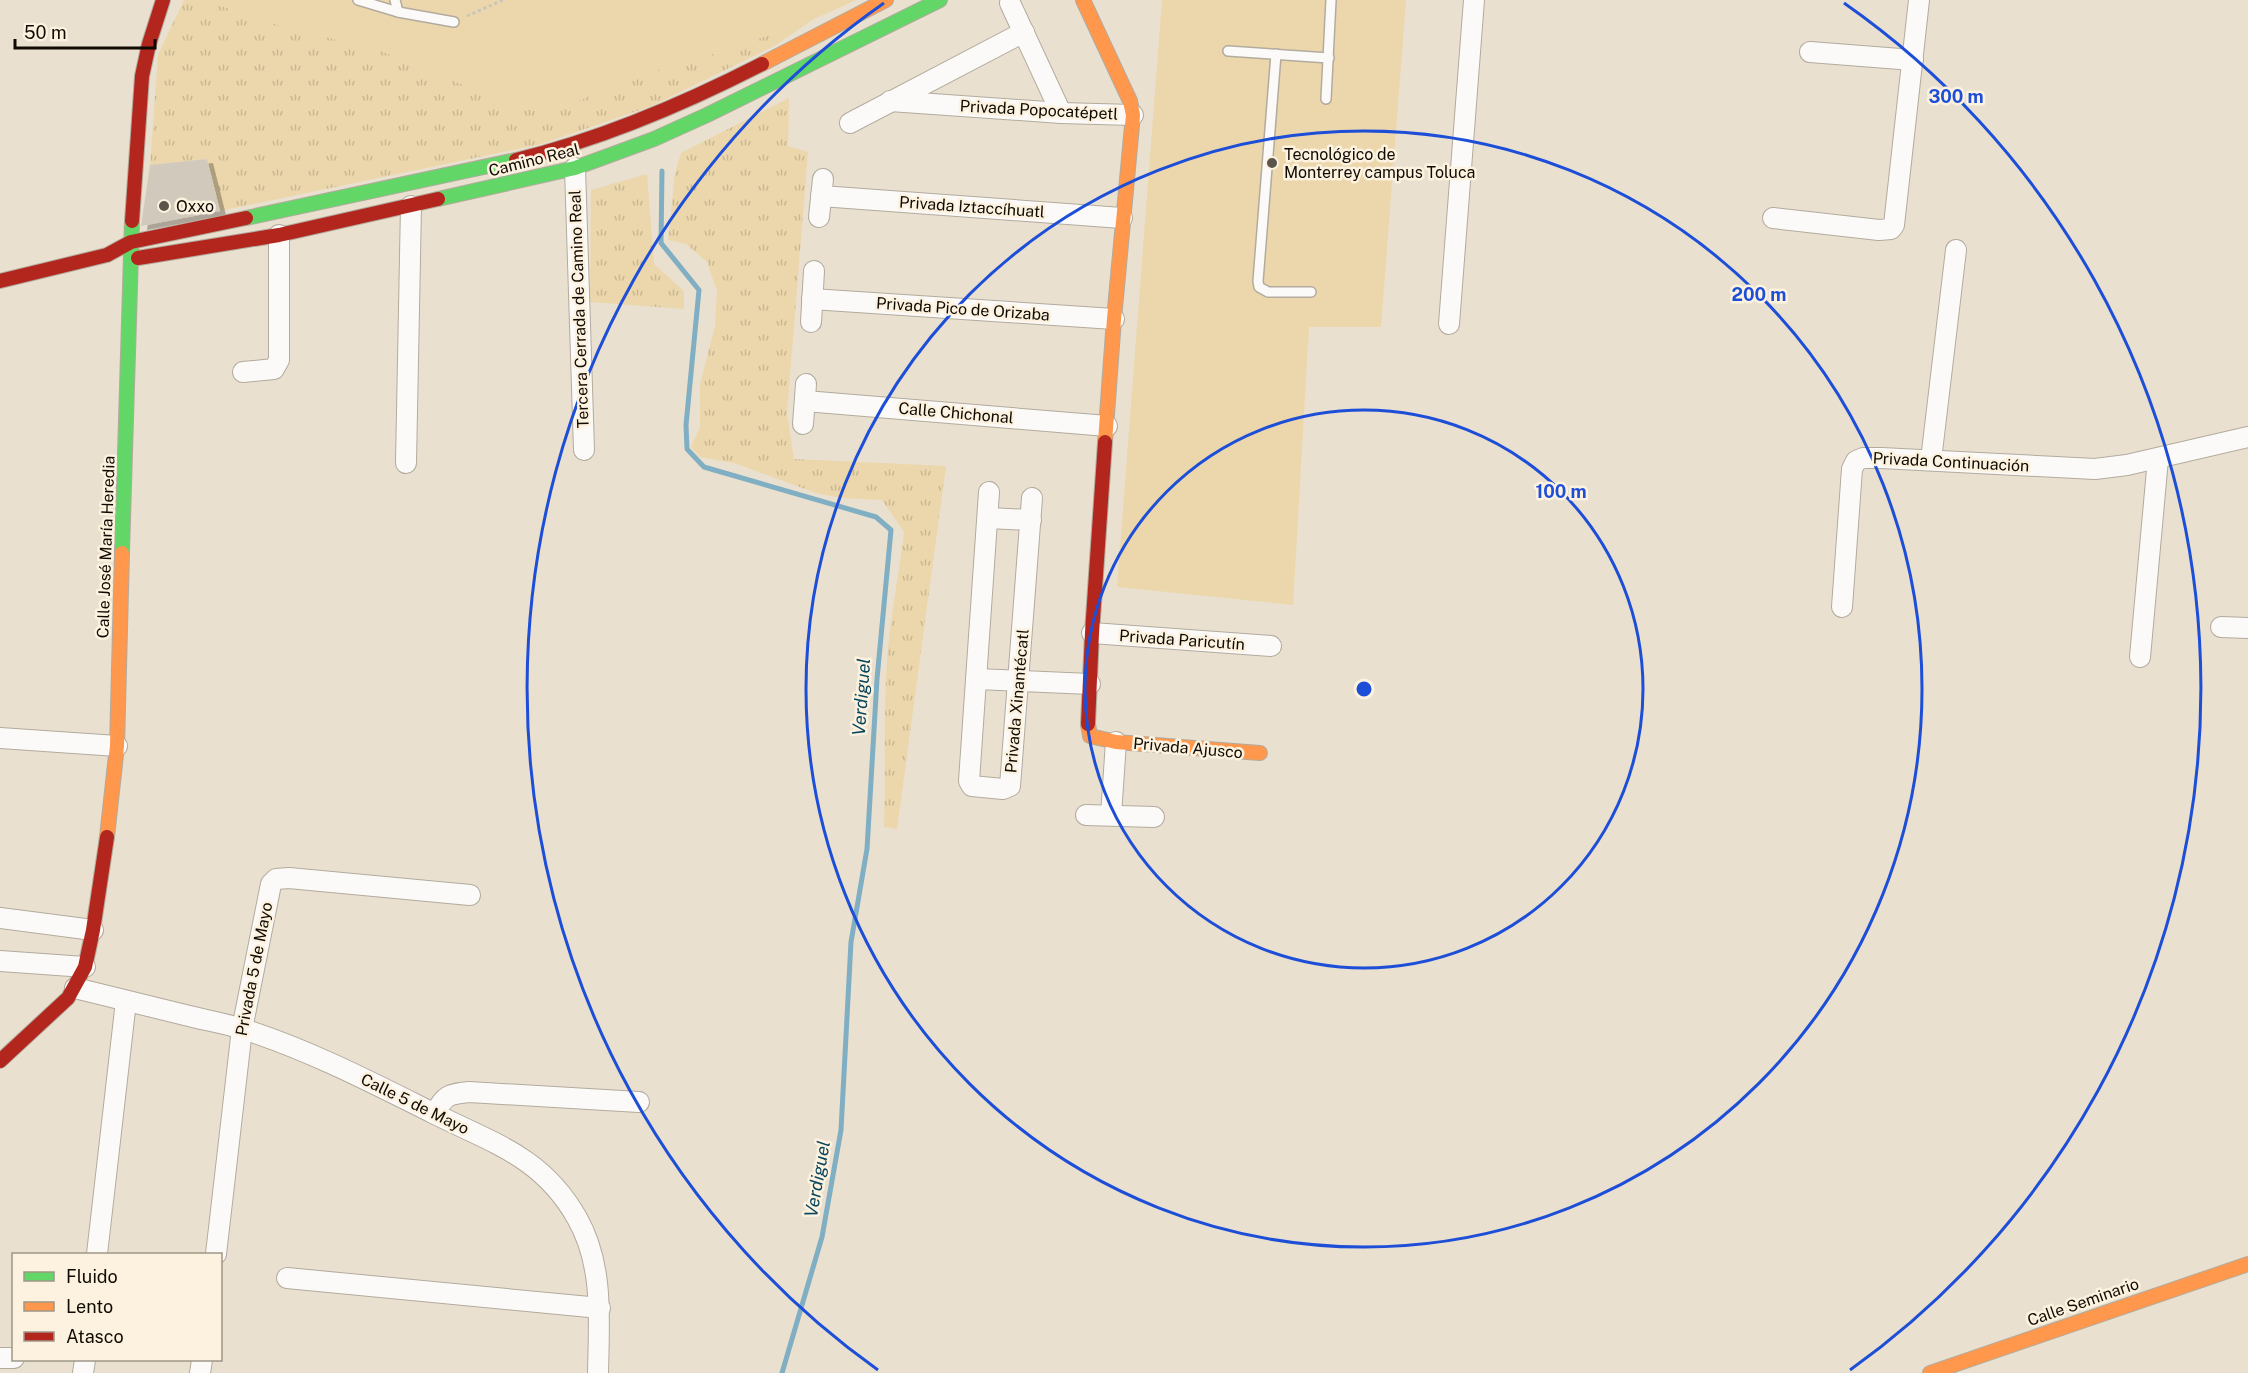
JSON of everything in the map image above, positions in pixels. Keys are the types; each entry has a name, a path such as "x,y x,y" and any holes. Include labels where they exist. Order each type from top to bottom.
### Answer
{"main road":[{"name":"Calle José María Heredia","path":"0,1061 58,1009 75,988 85,967 93,930 106,845 117,746 131,242 142,76 148,44 163,0"},
{"name":"Camino Real","path":"0,281 107,255 131,242 506,163 569,147 703,94 886,0"},
{"name":"Camino Real","path":"107,255 132,259 279,235 575,168 654,139 707,115 939,0"},
{"name":"Privada Popocatépetl","path":"1083,0 1130,101 1133,115"},
{"name":"Privada Ajusco","path":"1133,115 1114,319 1092,633 1088,719 1090,736 1116,742 1260,753"},
{"path":"506,163 512,183"},
{"name":"Calle Seminario","path":"1930,1373 2248,1264"}],"street":[{"path":"1449,324 1474,0"},
{"path":"1773,218 1879,230 1891,229 1896,221 1918,0"},
{"path":"1010,3 1062,113"},
{"path":"850,123 1024,32"},
{"path":"1810,52 1913,60"},
{"name":"Privada Popocatépetl","path":"890,101 1062,113 1133,115"},
{"name":"Tercera Cerrada de Camino Real","path":"575,168 584,450"},
{"name":"Privada Iztaccíhuatl","path":"819,217 822,188 1122,218"},
{"path":"406,463 411,206"},
{"path":"243,372 274,369 279,360 279,235"},
{"path":"1931,460 1956,250"},
{"path":"812,322 814,271"},
{"name":"Privada Pico de Orizaba","path":"812,298 1114,319"},
{"name":"Calle Chichonal","path":"803,424 805,393 1107,426"},
{"name":"Privada Continuación","path":"1842,607 1852,469 1856,461 1863,458 2095,469 2158,459 2248,437"},
{"path":"2140,657 2158,459"},
{"name":"Privada Xinantécatl","path":"989,492 969,781 972,786 1003,789 1010,786 1032,498"},
{"path":"988,518 1031,520"},
{"path":"2221,627 2248,628"},
{"name":"Privada Paricutín","path":"1092,633 1271,646"},
{"path":"976,679 1090,684"},
{"path":"0,738 117,746"},
{"name":"Privada Ajusco","path":"1111,816 1116,742"},
{"path":"1086,816 1154,817"},
{"name":"Privada 5 de Mayo","path":"216,1253 242,1029 268,894 272,884 276,879 289,878 470,895"},
{"path":"0,918 93,930"},
{"path":"0,960 85,967"},
{"name":"Calle 5 de Mayo","path":"75,988 242,1029 306,1052 511,1150 536,1166 560,1192 577,1218 589,1243 596,1267 600,1308 598,1373"},
{"path":"97,1253 126,1001"},
{"path":"435,1114 441,1101 452,1094 469,1092 639,1102"},
{"path":"287,1278 600,1308"}],"lane":[{"path":"358,0 398,12 454,22"},
{"path":"395,0 398,12"},
{"path":"1326,99 1331,0"},
{"path":"1228,51 1329,58"},
{"path":"1276,54 1258,281 1259,287 1268,292 1311,292"}],"path":[{"path":"454,22 503,0"}],"green space":[{"path":"184,0 205,0 264,21 384,52 427,71 534,111 583,99 622,80 720,52 812,20 776,45 652,106 541,144 220,211 207,159 150,165 158,55"},
{"path":"205,0 856,0 812,20 720,52 622,80 583,99 534,111 427,71 384,52 264,21"},
{"name":"Tecnológico de Monterrey campus Toluca","path":"1162,0 1406,0 1381,327 1309,327 1293,605 1117,587"},
{"path":"789,98 788,146 808,152 787,413 794,459 946,466 897,829 884,827 885,702 888,645 904,532 882,500 841,498 816,493 734,463 700,457 691,447 700,427 700,384 715,326 717,291 707,262 686,244 668,240 675,173 681,153"},
{"path":"647,174 654,264 684,291 684,309 590,302 591,190"}],"building":[{"path":"207,159 220,211 141,226 150,165"}],"waterway":[{"name":"Verdiguel","path":"662,171 661,243 699,290 686,425 687,449 704,467 876,517 891,530 877,679 867,849 851,942 841,1130 822,1237 782,1373"}],"traffic: fast":[{"path":"438,199 575,168 654,139 940,0"},
{"path":"246,218 516,160"},
{"path":"122,553 132,221"}],"traffic: slow":[{"path":"762,64 886,0"},
{"path":"1083,0 1130,101 1133,115 1105,442"},
{"path":"107,837 117,746 122,553"},
{"path":"1088,724 1090,736 1116,742 1260,753"},
{"path":"1930,1373 2248,1264"}],"traffic: jam":[{"path":"132,221 142,76 163,0"},
{"path":"516,160 580,142 642,119 762,64"},
{"path":"138,258 279,235 438,199"},
{"path":"0,281 107,255 131,242 246,218"},
{"path":"1088,724 1105,442"},
{"path":"0,1061 68,998 85,967 107,837"}],"place":[{"name":"Tecnológico de Monterrey campus Toluca","path":"1272,163"},
{"name":"Oxxo","path":"164,206"}]}
